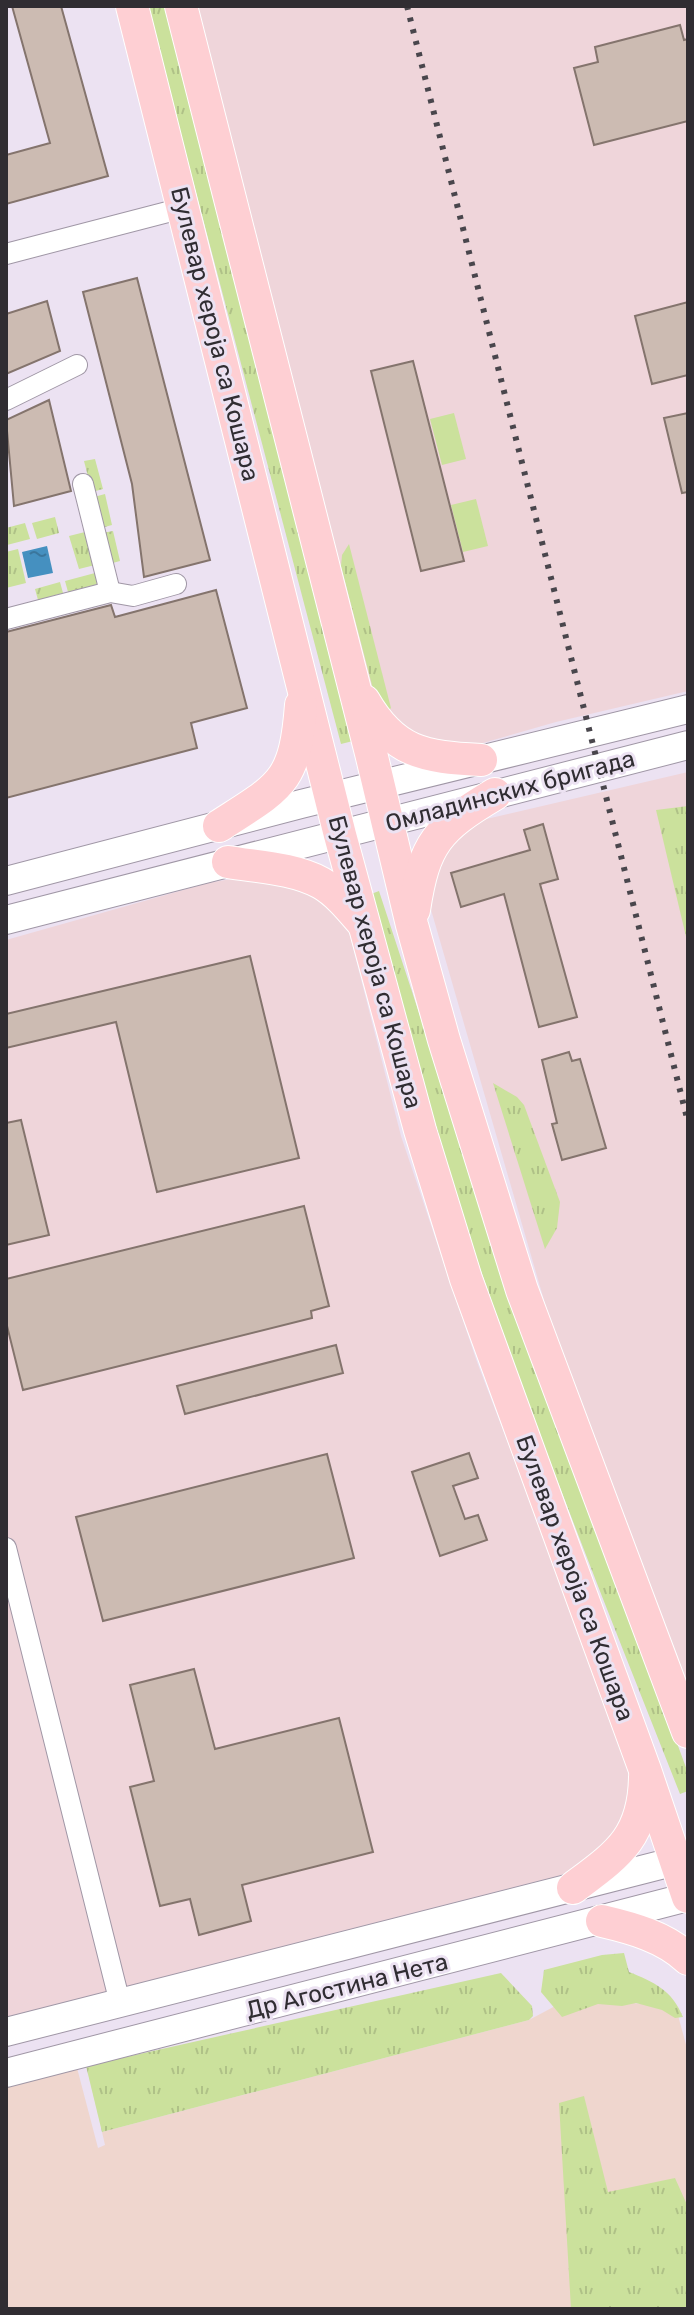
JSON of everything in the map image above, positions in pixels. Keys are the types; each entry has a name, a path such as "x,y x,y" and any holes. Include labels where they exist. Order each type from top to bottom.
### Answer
{"main road":[{"name":"Булевар хероја са Кошара","path":"132,6 340,835 420,1130 466,1279 645,1770 682,1859 688,1897"},
{"name":"Булевар хероја са Кошара","path":"181,6 412,925 444,1040 522,1290 688,1732"},
{"path":"219,826 286,776 295,758 302,678"},
{"path":"351,678 373,717 400,744 428,756 481,760"},
{"name":"Омладинских бригада","path":"6,881 688,709"},
{"name":"Омладинских бригада","path":"6,920 688,745"},
{"path":"412,925 423,861 429,848 464,813 495,794"},
{"path":"228,862 284,870 321,883 363,923"},
{"path":"573,1888 618,1853 632,1837 643,1804 645,1770"},
{"name":"Др Агостина Нета","path":"6,2032 682,1859"},
{"name":"Др Агостина Нета","path":"6,2073 688,1897"},
{"path":"602,1921 652,1936 674,1947 688,1959"}],"street":[{"path":"6,254 183,208"},
{"path":"6,400 77,365"},
{"path":"83,484 110,592"},
{"path":"6,619 110,592 133,596 176,584"},
{"path":"6,1548 120,2003"}],"shaded area":[{"path":"182,6 688,6 688,691 556,722 455,751 371,727"},
{"path":"688,772 688,1690 559,1352 425,889 465,824"},
{"path":"260,874 299,882 338,913 349,932 401,1136 477,1362 602,1690 631,1777 634,1801 598,1861 558,1876 6,2017 6,940 208,883"},
{"path":"574,1996 676,2008 688,2052 688,2309 6,2309 6,2083 76,2064 98,2148 105,2145 102,2132 529,2020"}],"green space":[{"path":"147,6 168,6 357,740 341,744"},
{"path":"454,413 466,459 442,465 430,419"},
{"path":"95,459 103,489 92,492 84,461"},
{"path":"105,494 112,525 101,528 94,497"},
{"path":"476,499 488,546 463,552 451,505"},
{"path":"55,517 59,533 37,539 32,523"},
{"path":"25,523 30,539 7,545 6,528"},
{"path":"113,531 120,561 109,564 102,533"},
{"path":"85,532 95,565 79,569 69,536"},
{"path":"349,544 391,708 385,714 373,689 341,566 342,555"},
{"path":"18,549 26,583 6,588 6,552"},
{"path":"95,573 98,584 68,592 65,581"},
{"path":"60,582 63,593 38,600 35,589"},
{"path":"688,806 688,945 656,810"},
{"path":"379,891 502,1266 688,1773 688,1791 680,1794 536,1424 469,1237 400,1009 371,894"},
{"path":"493,1083 517,1097 524,1105 560,1202 557,1228 545,1249"},
{"path":"624,1953 629,1972 661,1988 683,2017 675,2018 662,2010 636,2003 622,2006 598,2004 562,2017 541,1992 544,1970 602,1955"},
{"path":"501,1973 532,2006 533,2016 529,2020 102,2132 86,2066"},
{"path":"584,2096 608,2192 675,2178 688,2207 688,2309 571,2309 559,2103"}],"water":[{"path":"47,546 53,573 28,578 22,552"}],"building":[{"path":"12,6 61,6 108,176 6,204 6,155 50,143"},
{"path":"680,25 684,40 688,39 688,121 594,145 574,68 598,62 595,47"},
{"path":"137,278 210,560 144,577 132,484 83,292"},
{"path":"47,301 60,351 6,374 6,314"},
{"path":"688,302 688,375 652,384 635,316"},
{"path":"413,361 464,561 421,571 371,371"},
{"path":"49,400 71,491 14,506 6,420"},
{"path":"688,413 688,492 682,493 664,418"},
{"path":"216,590 247,708 191,723 197,748 6,798 6,632 111,605 115,617"},
{"path":"543,824 558,879 540,884 577,1017 539,1027 504,894 461,907 451,873 530,850 524,830"},
{"path":"250,956 299,1158 157,1192 116,1022 6,1048 6,1014"},
{"path":"569,1052 572,1061 580,1059 606,1148 562,1160 552,1124 557,1123 542,1060"},
{"path":"21,1120 49,1235 6,1245 6,1123"},
{"path":"304,1206 329,1306 311,1311 312,1318 23,1390 6,1322 6,1279"},
{"path":"336,1345 343,1373 185,1414 177,1386"},
{"path":"469,1453 478,1478 453,1486 465,1519 478,1515 487,1540 440,1556 412,1472"},
{"path":"327,1454 354,1558 103,1621 76,1517"},
{"path":"194,1669 215,1749 339,1718 373,1852 242,1885 251,1921 199,1935 190,1899 160,1906 130,1787 154,1781 130,1685"}],"railway":[{"path":"407,6 688,1122"}]}
